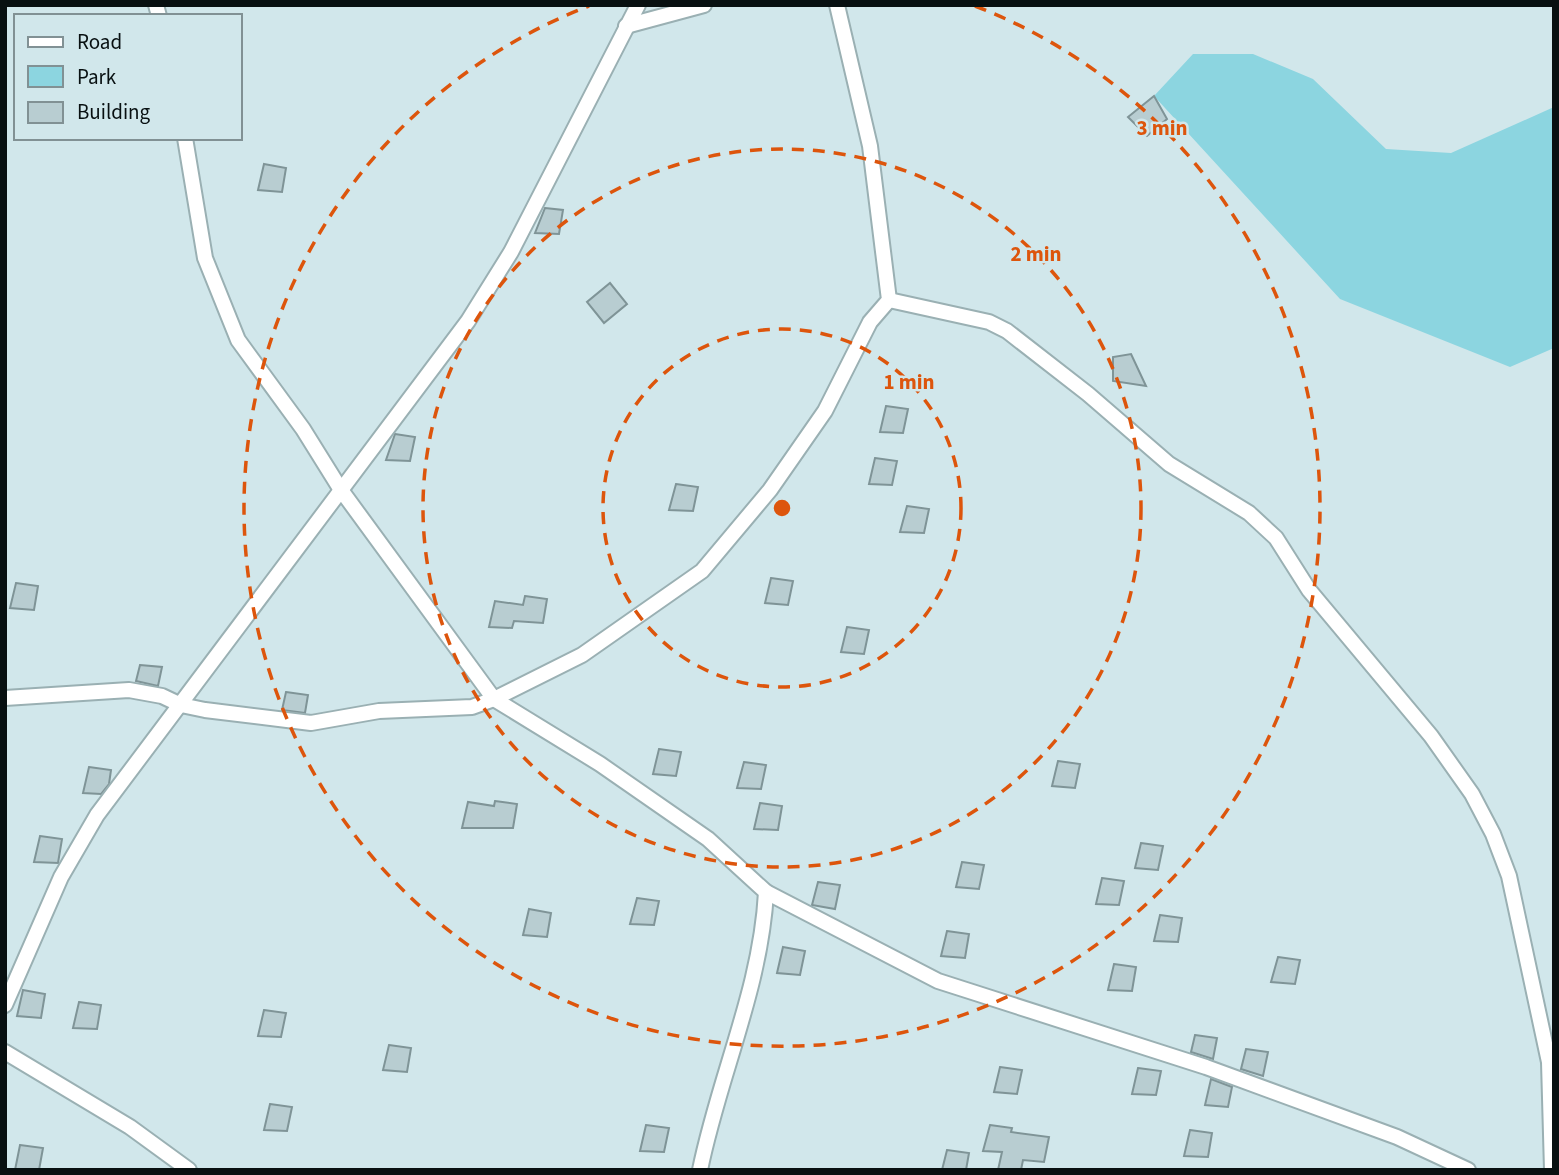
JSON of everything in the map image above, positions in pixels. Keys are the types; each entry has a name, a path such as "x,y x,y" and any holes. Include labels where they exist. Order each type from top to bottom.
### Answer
{"street":[{"path":"5,1005 61,877 97,815 468,321 511,252 638,5"},
{"path":"626,26 684,8 704,5"},
{"path":"5,698 129,690 162,696 180,705 310,723 379,711 472,707 494,699 582,655 702,571 770,490 825,411 870,322 889,300 870,146 837,5"},
{"path":"185,140 205,258 238,340 303,429 341,490 494,699 600,764 708,839 766,892 938,981 1206,1068 1397,1137 1468,1170"},
{"path":"889,300 989,322 1007,331 1088,394 1169,464 1249,513 1276,538 1309,590 1431,736 1472,794 1493,834 1509,876 1533,1000 1549,1062 1552,1170"},
{"path":"700,1170 710,1119 752,987 764,924 766,892"},
{"path":"5,1052 130,1127 189,1170"}],"green space":[{"path":"1193,54 1253,54 1313,79 1386,149 1451,153 1554,107 1554,348 1510,367 1340,299 1154,96"}],"building":[{"path":"1154,96 1167,119 1147,136 1128,117"},
{"path":"264,164 286,168 282,192 258,190"},
{"path":"545,208 563,210 559,234 535,233"},
{"path":"610,283 627,304 604,323 587,302"},
{"path":"1131,354 1146,386 1113,381 1113,357"},
{"path":"886,406 908,409 903,433 880,432"},
{"path":"395,434 415,437 410,461 386,460"},
{"path":"875,458 897,461 892,485 869,484"},
{"path":"676,484 698,487 693,511 669,510"},
{"path":"907,506 929,509 924,533 900,532"},
{"path":"771,578 793,581 788,605 765,603"},
{"path":"16,583 38,586 34,610 10,608"},
{"path":"525,596 547,599 543,623 514,621 512,628 489,627 495,601 523,605"},
{"path":"847,627 869,630 864,654 841,652"},
{"path":"140,665 162,667 158,686 136,681"},
{"path":"286,692 308,695 305,713 282,710"},
{"path":"659,749 681,752 676,776 653,774"},
{"path":"1058,761 1080,764 1075,788 1052,786"},
{"path":"744,762 766,765 761,789 737,788"},
{"path":"89,767 111,770 109,784 101,794 83,793"},
{"path":"495,801 517,804 513,828 462,828 468,802 494,806"},
{"path":"760,803 782,806 778,830 754,829"},
{"path":"40,836 62,839 58,863 34,862"},
{"path":"1141,843 1163,846 1158,870 1135,868"},
{"path":"962,862 984,865 979,889 956,887"},
{"path":"1102,878 1124,881 1119,905 1096,904"},
{"path":"818,882 840,885 835,909 812,905"},
{"path":"637,898 659,901 654,925 630,924"},
{"path":"529,909 551,913 547,937 523,935"},
{"path":"1160,915 1182,918 1178,942 1154,941"},
{"path":"947,931 969,934 965,958 941,956"},
{"path":"783,947 805,951 800,975 777,973"},
{"path":"1278,957 1300,960 1295,984 1271,982"},
{"path":"1114,964 1136,967 1132,991 1108,990"},
{"path":"23,990 45,994 41,1018 17,1016"},
{"path":"79,1002 101,1005 97,1029 73,1028"},
{"path":"264,1010 286,1013 281,1037 258,1036"},
{"path":"1195,1035 1217,1038 1213,1059 1191,1052"},
{"path":"389,1045 411,1048 407,1072 383,1070"},
{"path":"1246,1049 1268,1052 1263,1076 1241,1069"},
{"path":"1000,1067 1022,1070 1017,1094 994,1092"},
{"path":"1138,1068 1161,1071 1156,1095 1132,1094"},
{"path":"1211,1079 1232,1087 1228,1107 1205,1105"},
{"path":"270,1104 292,1107 287,1131 264,1130"},
{"path":"646,1125 669,1128 664,1152 640,1151"},
{"path":"990,1125 1012,1128 1011,1132 1049,1137 1044,1162 1023,1160 1021,1170 998,1170 1002,1152 983,1151"},
{"path":"1190,1130 1212,1133 1208,1157 1184,1156"},
{"path":"20,1145 43,1148 39,1170 15,1170"},
{"path":"947,1150 969,1153 966,1170 942,1170"}]}
